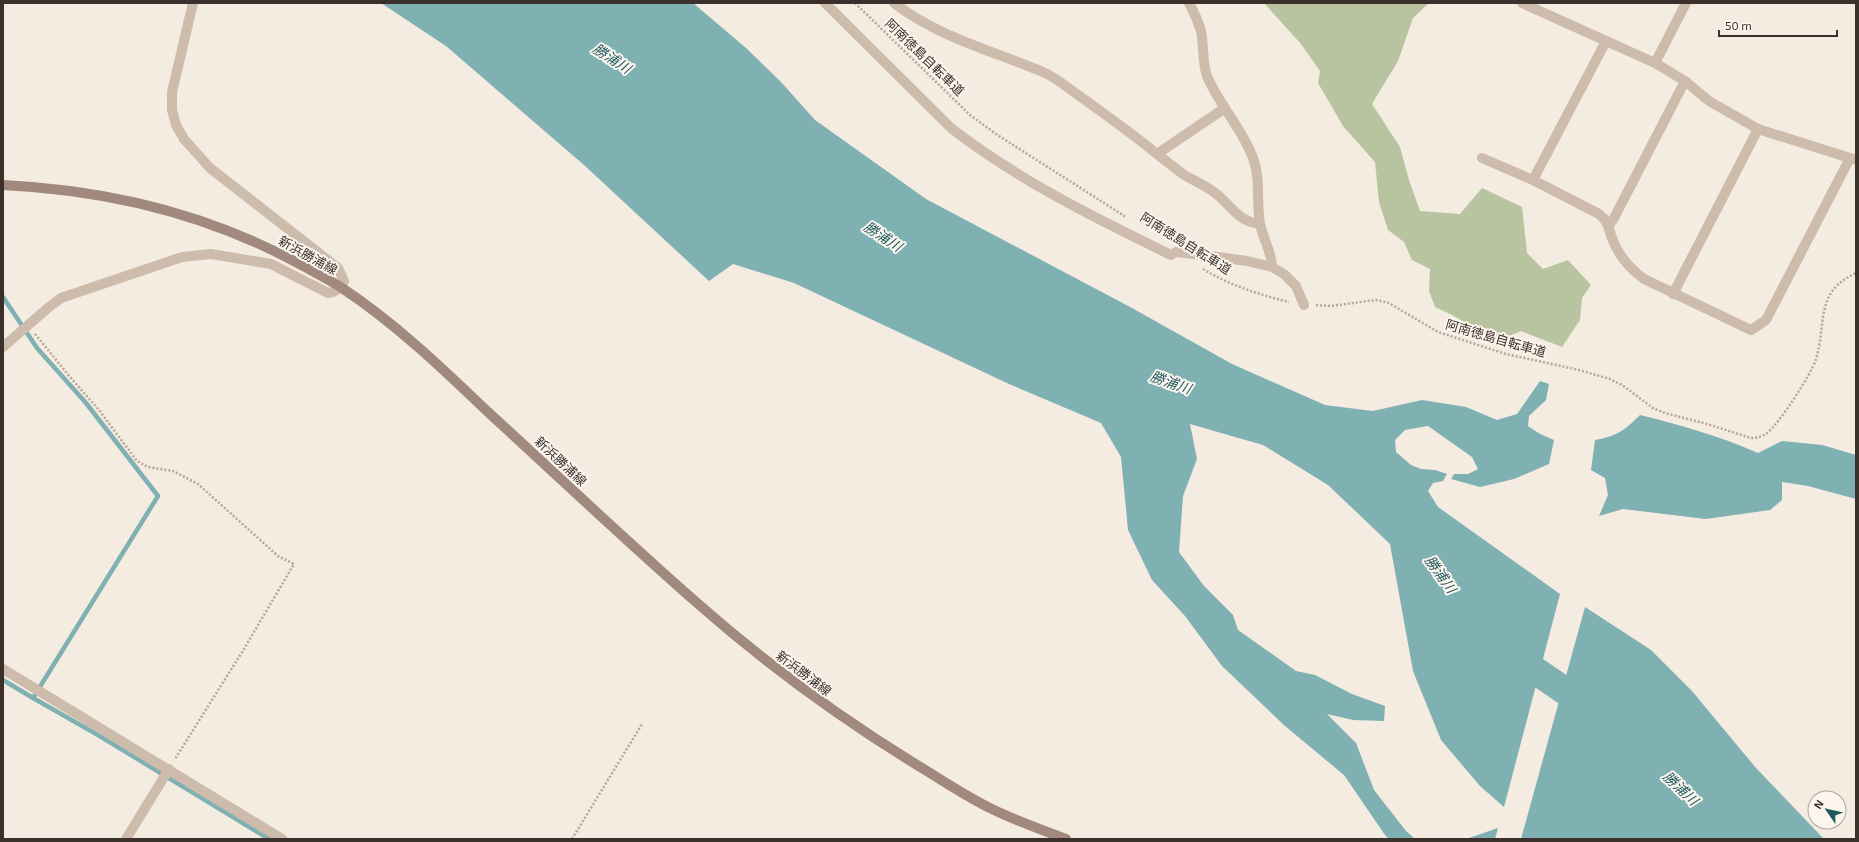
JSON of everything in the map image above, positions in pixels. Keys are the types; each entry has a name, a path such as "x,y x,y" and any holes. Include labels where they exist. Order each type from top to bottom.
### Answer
{"main road":[{"name":"新浜勝浦線","path":"3,185 47,187 93,194 167,210 224,229 273,249 341,287 387,322 437,364 696,602 774,668 833,711 941,780 994,810 1066,839"}],"street":[{"path":"3,347 61,298 182,257 211,254 271,264 328,293 335,292 341,287 344,281 338,268 210,168 193,151 180,132 172,110 172,92 193,3"},
{"path":"825,3 951,128 972,145 1075,207 1171,255 1176,252 1211,256 1247,261 1272,267 1284,274 1296,286 1304,305"},
{"path":"894,3 911,16 946,33 1045,73 1133,134 1184,175 1222,198 1233,212 1249,223 1260,224"},
{"path":"1189,3 1196,15 1201,31 1207,74 1216,96 1225,108 1253,158 1258,180 1260,224 1272,258 1272,267"},
{"path":"1482,158 1533,180 1599,214 1609,224 1612,237 1620,254 1630,268 1644,279 1751,330 1766,320 1853,159 1758,129 1709,101 1685,82 1655,63 1606,41 1536,6 1522,3"},
{"path":"1655,63 1686,3"},
{"path":"1533,180 1606,41"},
{"path":"1609,224 1613,220 1685,82"},
{"path":"1157,154 1225,108"},
{"path":"1673,294 1758,129"},
{"path":"3,669 282,839"},
{"path":"126,839 169,769"}],"path":[{"name":"阿南徳島自転車道","path":"855,3 970,115 996,134 1133,222"},
{"name":"阿南徳島自転車道","path":"1201,267 1219,279 1274,298 1304,305 1330,306 1376,300 1389,303 1438,332 1506,354 1578,370 1610,379 1622,384 1653,408 1665,414 1707,424 1751,438 1758,438 1765,435 1773,427 1791,402 1816,360 1822,318 1827,298 1835,288 1856,273"},
{"path":"29,325 53,357 99,410 137,461 148,467 173,471 198,484 278,556 294,564 244,649 169,769"},
{"path":"572,839 642,724"}],"green space":[{"path":"1264,3 1429,3 1413,18 1398,61 1372,104 1400,147 1409,180 1420,211 1460,214 1482,188 1522,207 1527,253 1543,269 1568,260 1591,285 1582,298 1580,320 1562,347 1521,331 1498,341 1435,307 1429,291 1430,269 1412,260 1404,242 1388,230 1379,202 1375,162 1343,126 1318,83 1320,71 1301,44"}],"water":[{"path":"381,3 693,3 746,48 781,82 815,120 926,199 1132,308 1232,364 1325,405 1373,411 1422,400 1466,407 1497,420 1517,414 1540,381 1549,384 1546,400 1529,416 1528,426 1540,434 1554,440 1549,464 1514,479 1480,487 1451,479 1454,474 1468,474 1478,469 1472,457 1428,426 1405,430 1395,440 1396,452 1411,465 1421,469 1435,470 1447,474 1443,481 1433,483 1428,491 1438,507 1560,594 1504,807 1480,786 1441,740 1413,671 1390,544 1328,485 1263,445 1190,424 1197,459 1183,496 1179,552 1204,586 1233,615 1238,630 1296,671 1315,675 1352,694 1385,706 1384,721 1353,720 1327,714 1356,743 1374,790 1406,831 1415,839 1389,839 1344,775 1285,726 1222,666 1185,616 1152,580 1128,530 1121,457 1101,423 1009,384 794,283 733,264 709,281 584,165 446,46"},
{"path":"1640,415 1700,431 1758,453 1782,441 1822,445 1856,455 1856,499 1808,486 1782,482 1782,500 1770,510 1706,519 1623,509 1599,516 1608,495 1605,478 1591,470 1595,440 1615,435"},
{"path":"1585,607 1651,650 1692,691 1756,768 1807,821 1807,830 1815,830 1824,839 1521,839"},
{"path":"1498,828 1495,839 1466,839"}],"waterway":[{"path":"3,297 37,348 86,403 158,496 33,698 98,735 269,839"},
{"name":"勝浦川","path":"1508,652 1593,710"},
{"path":"3,680 33,698"}]}
